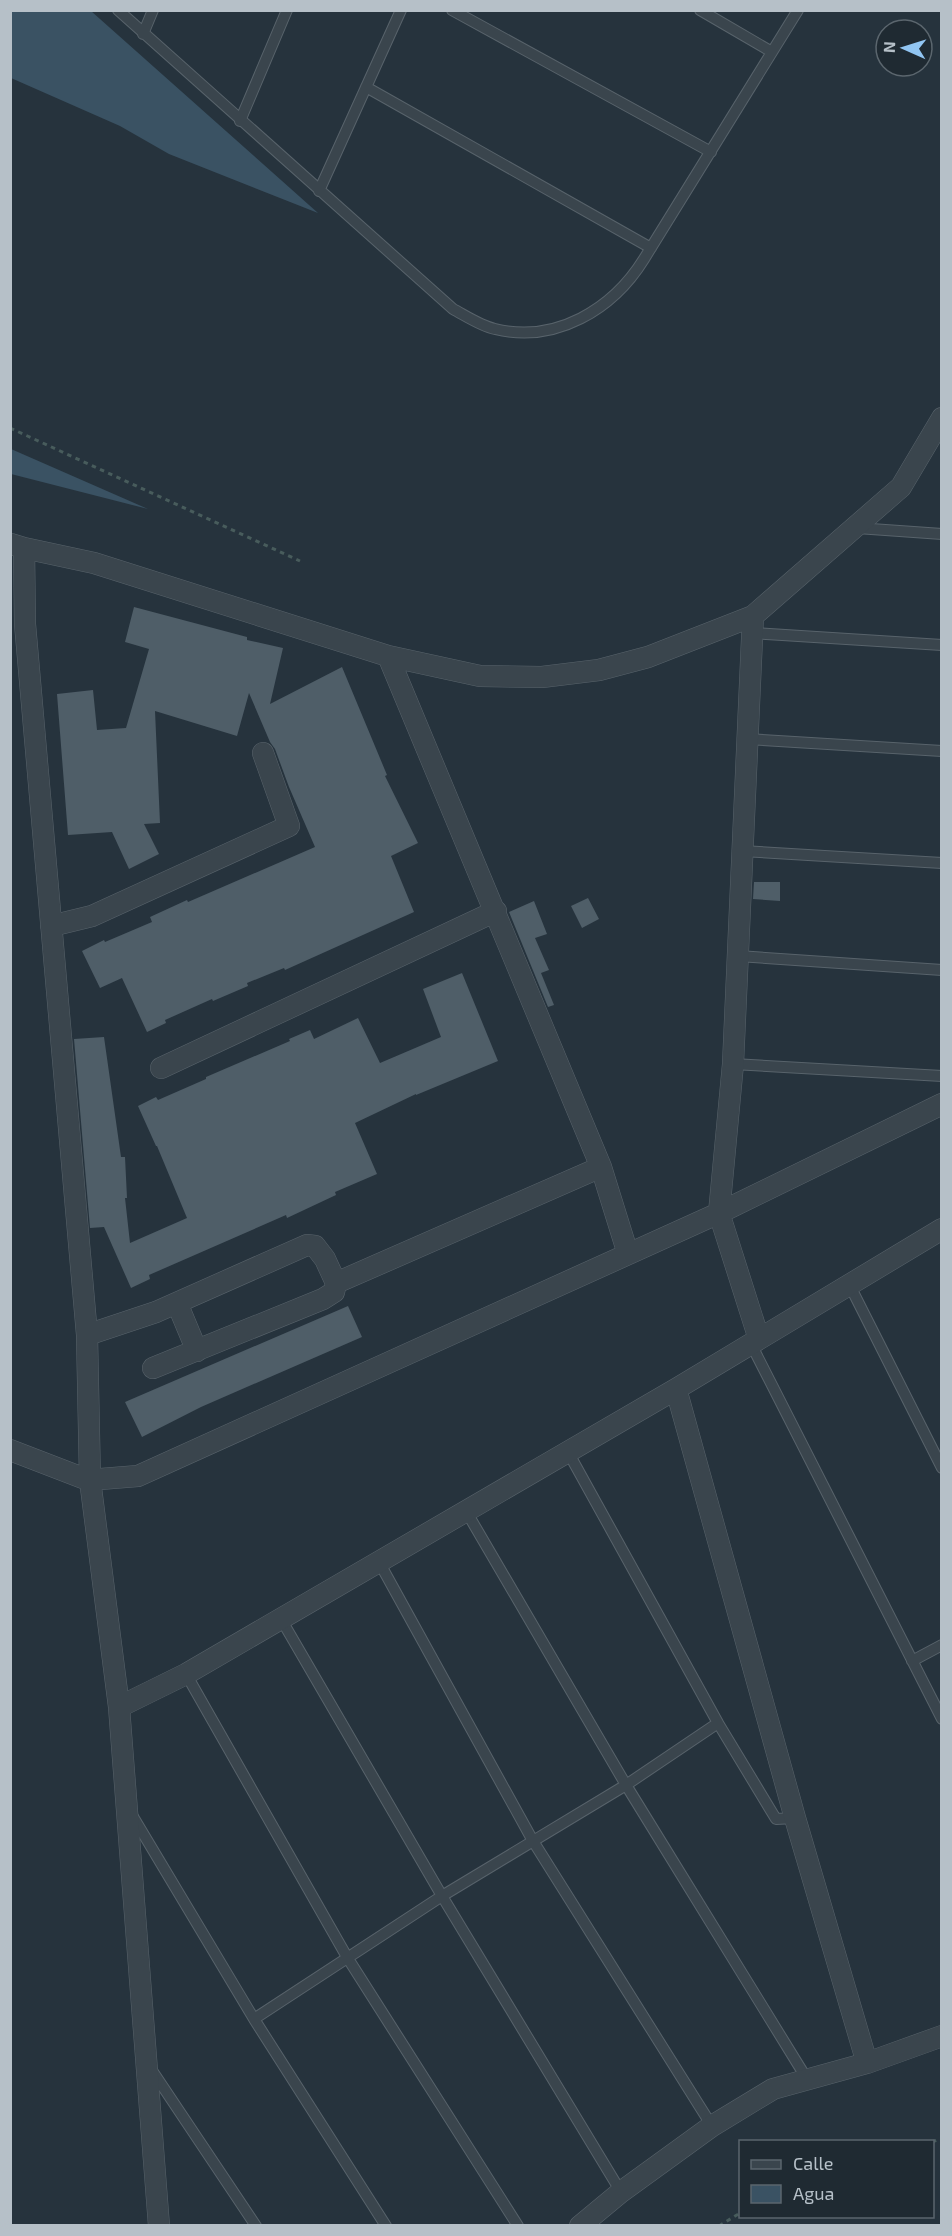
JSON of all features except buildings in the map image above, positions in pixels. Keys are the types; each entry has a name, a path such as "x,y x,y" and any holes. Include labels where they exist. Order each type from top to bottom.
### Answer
{"street":[{"path":"159,2226 119,1707 90,1480 87,1335 17,546 94,563 388,656 480,676 542,677 598,670 752,625 854,528 901,487 942,418"},
{"path":"752,625 733,1064 719,1213 755,1341"},
{"path":"388,656 601,1167 628,1254"},
{"path":"51,926 92,916 290,826 262,753"},
{"path":"161,1068 496,911"},
{"path":"10,1450 90,1480 138,1476 719,1213 942,1104"},
{"path":"336,1283 601,1167"},
{"path":"119,1707 186,1674 281,1619 676,1389 942,1229"},
{"path":"87,1335 156,1312 307,1245 315,1246 326,1259 336,1283 334,1292 323,1299 153,1368"},
{"path":"177,1303 197,1351"},
{"path":"676,1389 795,1818 867,2063"},
{"path":"580,2226 621,2192 712,2126 773,2089 867,2063 942,2036"}],"lane":[{"path":"118,10 142,34 453,309 493,329 512,332 542,330 571,323 589,315 621,291 651,248 798,10"},
{"path":"142,34 153,10"},
{"path":"240,121 287,10"},
{"path":"319,191 400,10"},
{"path":"452,10 711,152"},
{"path":"700,10 772,52"},
{"path":"366,87 651,248"},
{"path":"854,528 942,534"},
{"path":"752,625 942,645"},
{"path":"747,739 942,750"},
{"path":"742,851 942,862"},
{"path":"738,956 942,970"},
{"path":"733,1064 942,1076"},
{"path":"849,1284 942,1468"},
{"path":"755,1341 942,1719"},
{"path":"568,1452 718,1723 776,1819 795,1818"},
{"path":"466,1511 626,1785 807,2079"},
{"path":"379,1562 533,1841 712,2126"},
{"path":"281,1619 442,1896 621,2192"},
{"path":"912,1661 942,1645"},
{"path":"186,1674 347,1957 518,2226"},
{"path":"254,2019 442,1896 626,1785 718,1723"},
{"path":"127,1805 254,2019 386,2226"},
{"path":"147,2063 256,2226"}],"path":[{"path":"10,428 300,561"},
{"path":"719,2226 739,2214"}],"water":[{"path":"11,10 91,11 318,213 169,154 120,126 11,78"},
{"path":"11,449 148,509 11,474"}]}
